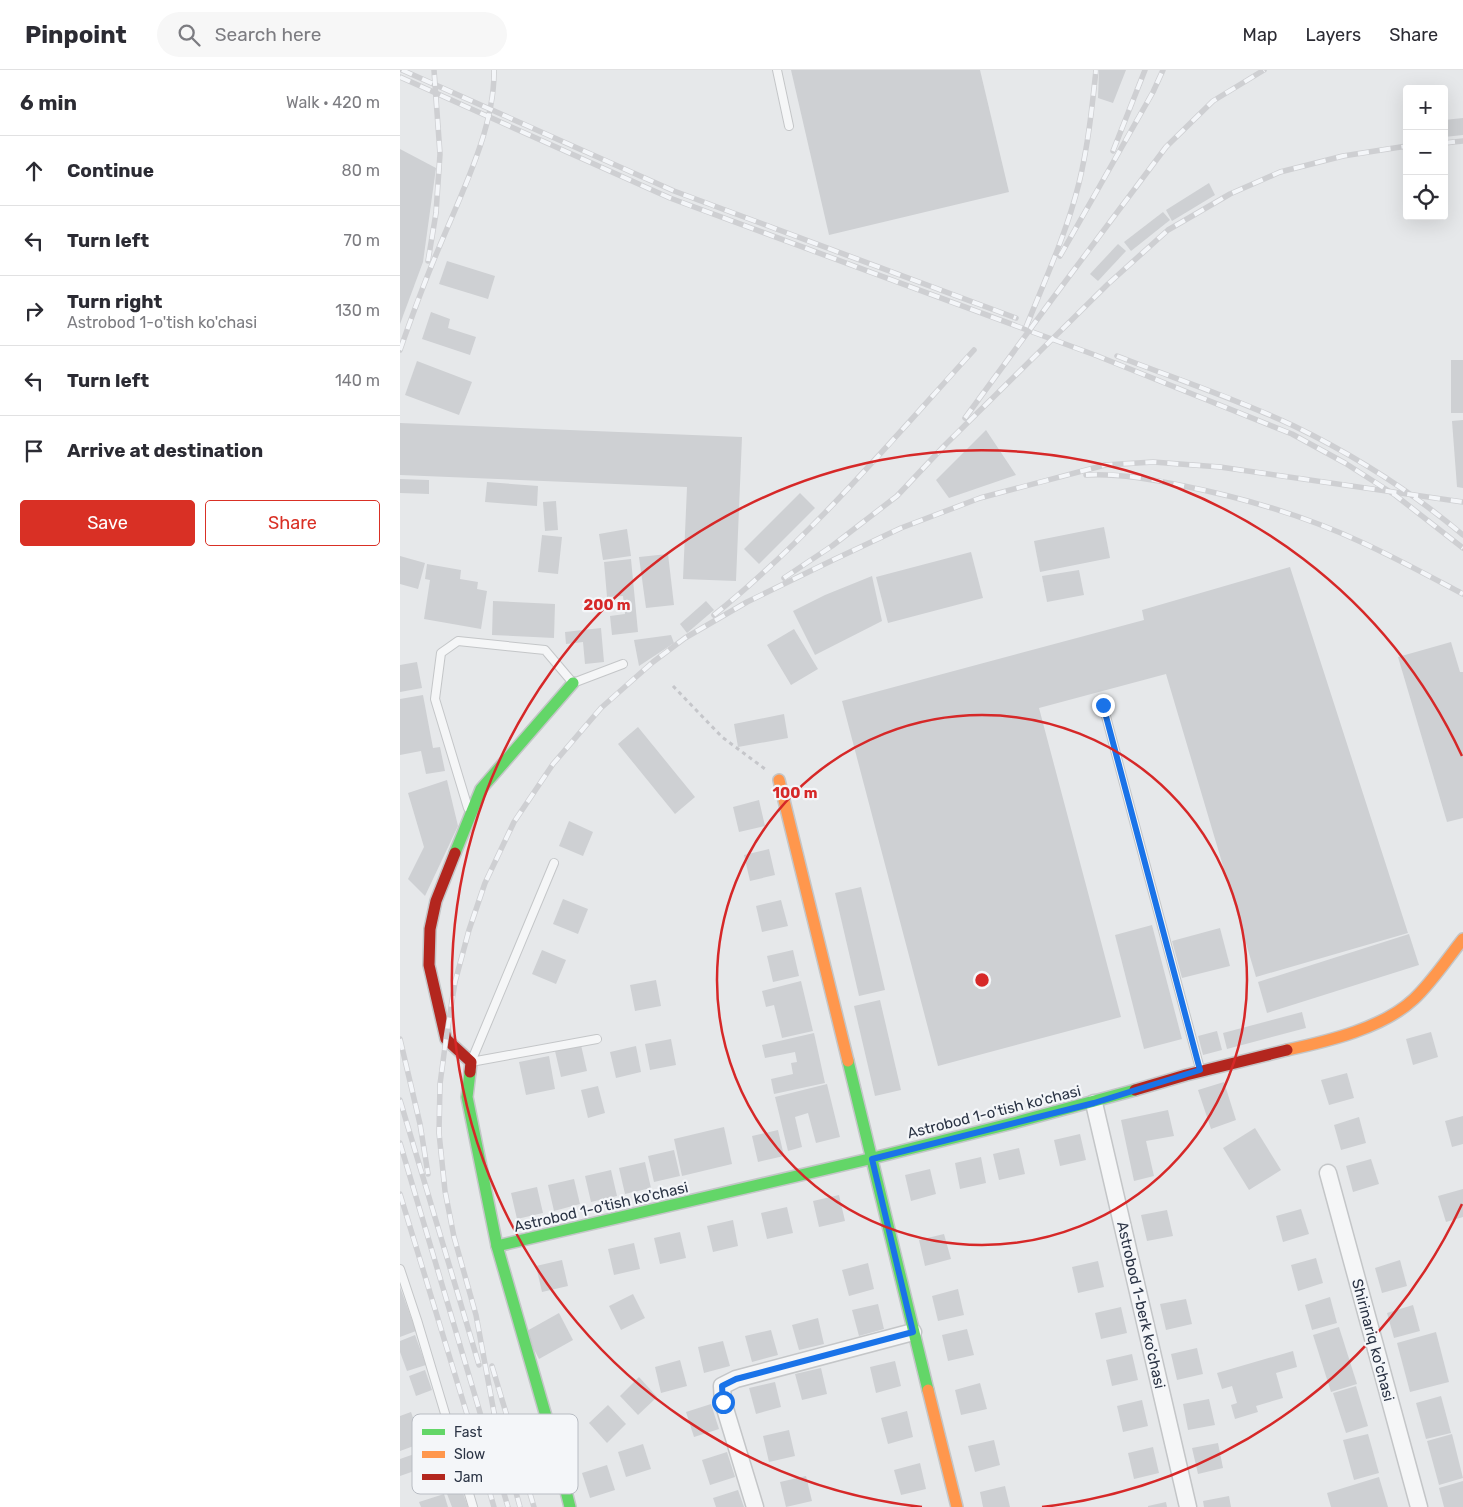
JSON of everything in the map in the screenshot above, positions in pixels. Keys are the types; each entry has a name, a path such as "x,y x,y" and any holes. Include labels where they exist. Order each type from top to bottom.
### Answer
{"street":[{"path":"545,1414 497,1246 468,1097 471,1062 446,1039 436,1000 429,965 430,929 436,901 482,789 573,683"},
{"path":"779,780 957,1507"},
{"name":"Astrobod 1-o'tish ko'chasi","path":"497,1246 872,1159 1094,1103 1200,1070 1288,1050 1362,1029 1395,1014 1411,1003 1424,990 1463,939"},
{"name":"Astrobod 1-berk ko'chasi","path":"1094,1103 1188,1507"},
{"name":"Shirinariq ko'chasi","path":"1328,1173 1418,1507"},
{"path":"755,1507 723,1402 722,1386 736,1379 913,1332"},
{"path":"567,1494 570,1507"}],"lane":[{"path":"777,70 789,126"},
{"path":"470,816 435,699 440,653 458,641 545,650 573,683 623,664"},
{"path":"1103,705 1200,1070"},
{"path":"471,1062 554,863"},
{"path":"471,1062 597,1039"},
{"path":"400,1269 445,1414"},
{"path":"469,1494 473,1507"}],"path":[{"path":"673,686 722,737 779,780"}],"building":[{"path":"791,70 980,70 1009,192 829,235"},
{"path":"1099,70 1126,70 1113,103 1098,98"},
{"path":"1463,118 1463,135 1448,137 1448,120"},
{"path":"400,149 436,168 423,262 400,324"},
{"path":"1209,183 1215,195 1172,221 1166,210"},
{"path":"1163,212 1170,220 1131,251 1124,242"},
{"path":"1118,244 1126,251 1098,281 1090,274"},
{"path":"447,261 495,276 488,299 439,284"},
{"path":"431,312 450,319 448,328 476,337 470,355 422,339"},
{"path":"1451,360 1463,360 1463,413 1451,413"},
{"path":"417,361 472,382 459,415 405,395"},
{"path":"1463,420 1463,488 1457,487 1452,421"},
{"path":"400,423 742,437 736,581 683,579 687,487 400,475"},
{"path":"986,430 1016,475 949,498 936,480"},
{"path":"400,479 429,480 429,494 400,493"},
{"path":"487,482 538,486 537,506 485,502"},
{"path":"800,493 815,508 759,564 744,549"},
{"path":"556,501 558,530 545,531 543,502"},
{"path":"1104,527 1110,558 1040,572 1034,541"},
{"path":"627,529 631,556 603,560 599,534"},
{"path":"542,535 562,537 558,574 538,572"},
{"path":"971,552 983,598 888,623 876,577"},
{"path":"668,554 674,605 646,608 639,557"},
{"path":"400,556 425,563 418,589 400,584"},
{"path":"631,559 638,632 612,635 610,616 625,614 623,596 607,597 604,562"},
{"path":"427,564 461,570 460,579 478,582 477,589 487,591 481,629 424,619 430,580 425,579"},
{"path":"1290,567 1408,933 1256,977 1166,674 1039,708 1121,1017 938,1066 842,701 1144,620 1142,610"},
{"path":"1079,570 1084,595 1047,602 1042,576"},
{"path":"872,576 882,621 815,655 793,611 825,595"},
{"path":"493,601 555,604 554,638 492,635"},
{"path":"706,601 714,610 687,633 680,624"},
{"path":"601,628 604,662 585,664 583,642 566,644 565,632"},
{"path":"794,629 818,669 791,685 767,645"},
{"path":"671,635 674,643 639,666 634,640"},
{"path":"1451,642 1460,672 1463,672 1463,818 1447,822 1398,657"},
{"path":"417,662 422,688 400,692 400,665"},
{"path":"423,695 433,748 440,747 445,771 426,774 421,751 400,755 400,699"},
{"path":"784,714 788,738 738,747 734,724"},
{"path":"638,727 695,797 675,814 618,744"},
{"path":"447,780 458,826 425,896 408,879 424,847 408,793"},
{"path":"759,800 765,826 739,832 733,807"},
{"path":"569,821 593,832 583,856 559,846"},
{"path":"769,849 775,875 750,881 744,855"},
{"path":"861,887 885,990 859,996 835,893"},
{"path":"563,899 588,909 578,934 553,924"},
{"path":"781,900 788,926 762,932 756,906"},
{"path":"1152,925 1182,1039 1144,1049 1115,935"},
{"path":"1220,928 1230,966 1182,978 1172,941"},
{"path":"1409,934 1419,965 1267,1013 1258,982"},
{"path":"542,950 566,960 556,984 532,974"},
{"path":"793,950 799,976 773,982 767,956"},
{"path":"656,980 661,1006 635,1011 630,985"},
{"path":"801,981 813,1031 782,1038 774,1005 766,1007 762,991"},
{"path":"880,1000 901,1090 875,1096 854,1006"},
{"path":"1302,1012 1306,1028 1227,1049 1223,1033"},
{"path":"1217,1031 1222,1050 1203,1055 1198,1036"},
{"path":"1431,1032 1438,1057 1413,1065 1406,1039"},
{"path":"814,1033 825,1083 774,1094 771,1079 793,1074 791,1063 797,1062 795,1052 765,1058 762,1045"},
{"path":"671,1039 676,1065 650,1070 645,1044"},
{"path":"581,1045 587,1071 561,1077 555,1051"},
{"path":"636,1046 641,1072 616,1078 610,1052"},
{"path":"549,1056 555,1089 526,1095 519,1062"},
{"path":"1347,1073 1354,1098 1329,1105 1321,1080"},
{"path":"1224,1082 1236,1120 1211,1129 1198,1090"},
{"path":"827,1084 840,1137 816,1143 808,1113 795,1117 802,1147 788,1151 775,1097"},
{"path":"598,1086 605,1113 588,1118 581,1090"},
{"path":"1168,1110 1174,1136 1146,1141 1154,1176 1134,1181 1121,1120"},
{"path":"1463,1116 1463,1144 1452,1147 1445,1121"},
{"path":"1359,1117 1366,1143 1341,1150 1334,1125"},
{"path":"724,1127 732,1164 682,1176 674,1139"},
{"path":"1255,1128 1281,1170 1249,1190 1223,1148"},
{"path":"778,1130 784,1156 758,1162 752,1136"},
{"path":"1080,1134 1086,1160 1060,1166 1054,1140"},
{"path":"1019,1148 1025,1174 999,1180 993,1154"},
{"path":"674,1150 680,1176 654,1182 648,1156"},
{"path":"981,1157 986,1183 960,1189 955,1163"},
{"path":"1371,1159 1379,1184 1353,1192 1346,1166"},
{"path":"645,1162 651,1188 625,1194 619,1168"},
{"path":"930,1169 936,1194 911,1201 905,1175"},
{"path":"611,1170 617,1196 591,1202 585,1176"},
{"path":"574,1179 580,1204 554,1211 548,1185"},
{"path":"537,1187 543,1213 517,1219 511,1193"},
{"path":"1463,1189 1463,1217 1446,1222 1438,1196"},
{"path":"839,1195 845,1221 819,1227 813,1201"},
{"path":"787,1207 793,1233 767,1239 761,1213"},
{"path":"1301,1209 1309,1234 1283,1242 1276,1216"},
{"path":"1167,1210 1173,1236 1147,1241 1141,1215"},
{"path":"733,1220 738,1246 713,1252 707,1226"},
{"path":"680,1232 686,1258 660,1264 654,1238"},
{"path":"944,1234 951,1259 925,1266 919,1240"},
{"path":"634,1243 640,1269 614,1275 608,1249"},
{"path":"1316,1258 1323,1283 1298,1291 1291,1265"},
{"path":"562,1260 568,1286 542,1292 536,1266"},
{"path":"1400,1260 1407,1286 1382,1293 1375,1268"},
{"path":"1098,1261 1104,1287 1078,1293 1072,1267"},
{"path":"868,1263 874,1289 849,1296 842,1270"},
{"path":"400,1287 416,1331 400,1337"},
{"path":"958,1289 964,1315 938,1321 932,1296"},
{"path":"633,1294 645,1318 621,1330 609,1306"},
{"path":"1330,1297 1337,1323 1312,1330 1305,1305"},
{"path":"1186,1299 1192,1324 1166,1330 1160,1304"},
{"path":"878,1304 884,1329 859,1336 852,1310"},
{"path":"1413,1305 1420,1331 1394,1338 1387,1313"},
{"path":"1121,1307 1127,1333 1101,1339 1095,1313"},
{"path":"559,1313 573,1340 539,1359 525,1332"},
{"path":"818,1318 824,1344 799,1350 792,1325"},
{"path":"1339,1327 1357,1384 1331,1392 1313,1335"},
{"path":"967,1329 974,1355 948,1361 942,1335"},
{"path":"771,1330 778,1355 752,1362 745,1336"},
{"path":"1436,1332 1449,1382 1410,1392 1397,1343"},
{"path":"415,1335 426,1365 407,1371 400,1352 400,1341"},
{"path":"723,1341 730,1366 704,1373 698,1347"},
{"path":"1197,1348 1203,1374 1177,1380 1171,1354"},
{"path":"1293,1351 1297,1367 1276,1373 1283,1398 1256,1406 1258,1412 1235,1419 1231,1405 1237,1403 1232,1386 1222,1389 1217,1373"},
{"path":"1132,1354 1138,1380 1112,1386 1106,1360"},
{"path":"680,1360 687,1386 661,1393 655,1367"},
{"path":"895,1361 901,1386 876,1393 870,1367"},
{"path":"821,1368 827,1394 802,1400 795,1374"},
{"path":"425,1370 432,1390 416,1396 409,1376"},
{"path":"639,1377 657,1397 638,1415 620,1396"},
{"path":"775,1382 781,1407 756,1414 749,1388"},
{"path":"980,1383 987,1409 961,1415 955,1390"},
{"path":"1356,1386 1368,1426 1346,1433 1333,1393"},
{"path":"1441,1396 1451,1433 1426,1439 1416,1403"},
{"path":"1209,1399 1215,1425 1188,1430 1183,1404"},
{"path":"1142,1400 1148,1426 1123,1432 1117,1406"},
{"path":"711,1404 719,1429 694,1437 686,1412"},
{"path":"608,1405 626,1424 607,1443 589,1423"},
{"path":"907,1411 913,1437 888,1444 881,1418"},
{"path":"411,1412 412,1415 412,1447 400,1451 400,1416"},
{"path":"789,1430 795,1456 769,1462 763,1436"},
{"path":"1368,1434 1379,1473 1354,1480 1343,1440"},
{"path":"1452,1434 1463,1478 1439,1485 1427,1441"},
{"path":"994,1440 1000,1465 975,1472 968,1446"},
{"path":"1218,1443 1223,1468 1198,1474 1192,1448"},
{"path":"643,1444 651,1469 626,1477 618,1452"},
{"path":"1153,1447 1159,1473 1134,1479 1128,1453"},
{"path":"727,1452 735,1477 710,1485 702,1460"},
{"path":"412,1455 412,1472 400,1476 400,1459"},
{"path":"920,1463 926,1489 901,1495 894,1470"},
{"path":"607,1465 615,1490 590,1498 582,1473"},
{"path":"806,1476 812,1501 786,1507 780,1482"},
{"path":"1379,1477 1388,1507 1331,1507 1327,1493"},
{"path":"1463,1481 1463,1507 1444,1507 1439,1488"},
{"path":"1005,1486 1010,1507 983,1507 980,1492"},
{"path":"738,1490 744,1507 716,1507 713,1498"},
{"path":"444,1494 448,1507 421,1507 419,1502"},
{"path":"447,1494 463,1494 468,1507 452,1507"},
{"path":"1229,1496 1231,1507 1204,1507 1203,1501"},
{"path":"1166,1502 1167,1507 1148,1507 1148,1506"}],"railway":[{"path":"402,70 674,191 1016,318"},
{"path":"428,261 436,213 440,154 434,70"},
{"path":"400,350 423,287 466,185 483,139 493,92 494,70"},
{"path":"1026,327 1055,256 1074,201 1087,141 1096,70"},
{"path":"1113,151 1145,70"},
{"path":"1060,256 1153,92 1163,70"},
{"path":"965,418 1166,147 1213,101 1264,70"},
{"path":"400,77 670,198 1095,355 1292,434 1345,463 1395,495 1463,548"},
{"path":"1448,143 1463,141"},
{"path":"784,578 832,546 897,496 946,444 1108,284 1168,230 1230,194 1280,172 1343,156 1403,147"},
{"path":"714,615 750,585 817,521 974,350"},
{"path":"1117,356 1251,407 1316,437 1382,475 1424,504 1463,535"},
{"path":"494,1414 476,1315 454,1237 445,1191 439,1133 440,1084 446,1039 455,982 469,930 485,883 514,822 553,764 601,708 653,662 685,638 747,602 833,560 901,528 980,498 1105,465 1153,462 1220,467 1463,502"},
{"path":"1086,475 1123,476 1160,481 1229,496 1274,509 1318,524 1361,542 1463,594"},
{"path":"400,1039 420,1124 428,1174"},
{"path":"400,1100 479,1365"},
{"path":"400,1143 480,1414"},
{"path":"400,1194 467,1414"},
{"path":"492,1366 506,1414"},
{"path":"490,1494 494,1507"},
{"path":"504,1494 508,1507"},
{"path":"516,1494 520,1507"},
{"path":"530,1494 534,1507"}],"traffic: fast":[{"path":"455,853 481,789 573,683"},
{"path":"848,1061 928,1390"},
{"path":"470,1072 467,1097 497,1246 545,1414"},
{"path":"497,1246 869,1159 1135,1090"},
{"path":"567,1494 570,1507"}],"traffic: slow":[{"path":"779,780 848,1061"},
{"path":"1287,1050 1337,1038 1387,1018 1414,999 1440,970 1463,939"},
{"path":"928,1390 957,1507"}],"traffic: jam":[{"path":"455,853 436,901 430,929 429,965 446,1039 471,1062 470,1072"},
{"path":"1135,1090 1186,1075 1287,1050"}],"route":[{"path":"723,1402 722,1386 736,1379 913,1332 872,1159 1094,1103 1200,1070 1103,705"}]}
